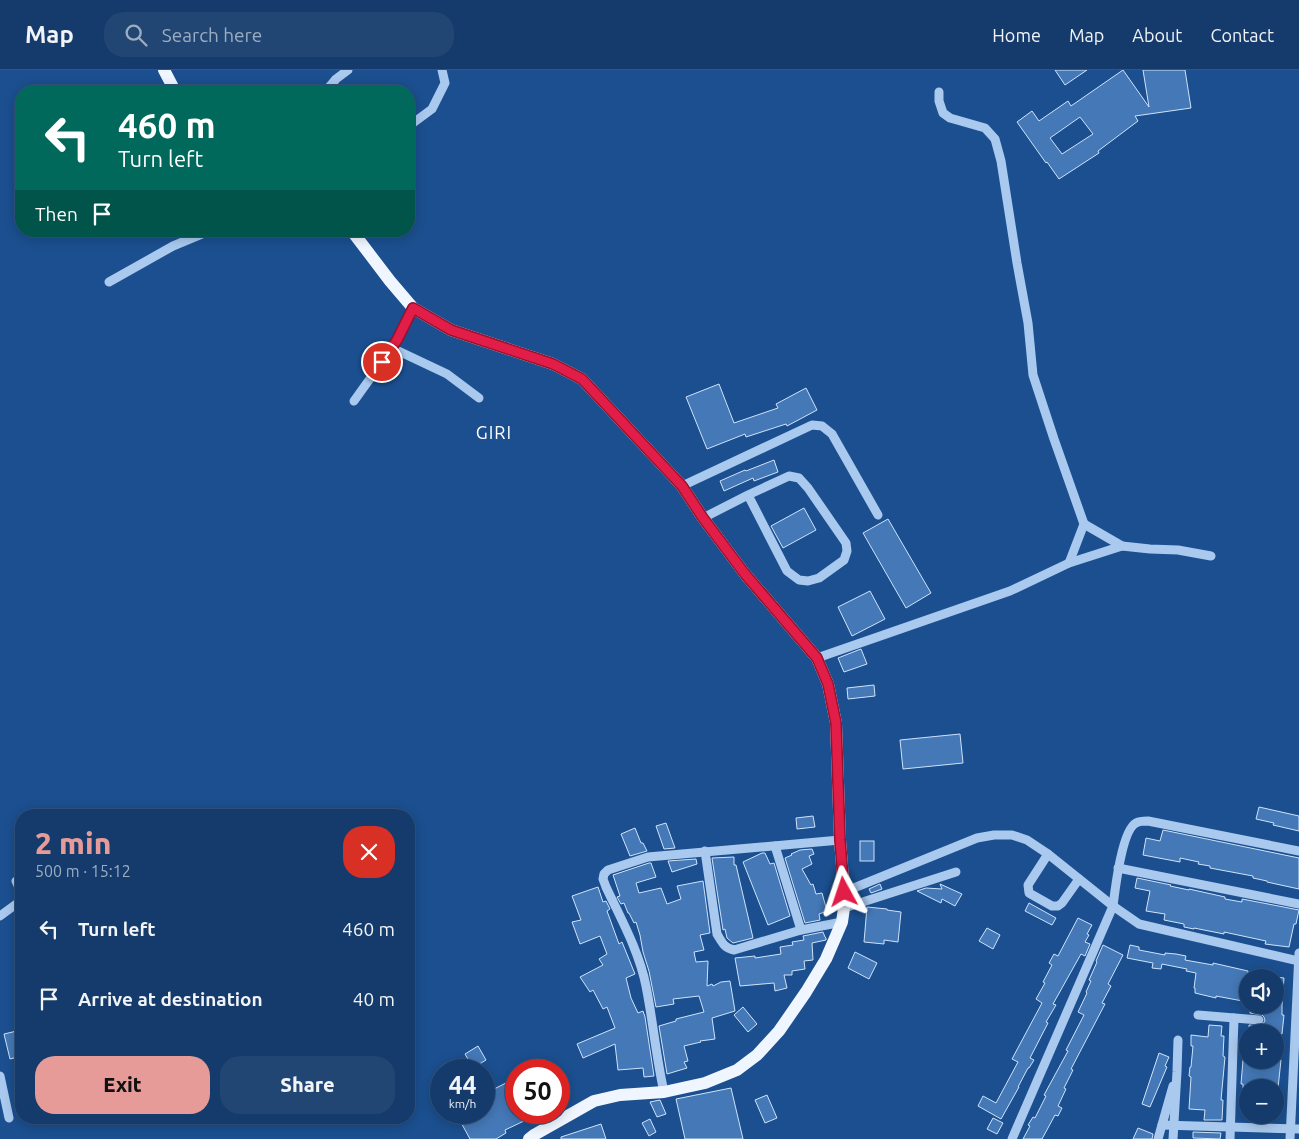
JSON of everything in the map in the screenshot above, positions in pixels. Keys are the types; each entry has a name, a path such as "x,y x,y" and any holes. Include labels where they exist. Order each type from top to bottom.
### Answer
{"main road":[{"path":"164,70 172,85"},
{"path":"357,237 413,308 451,330 553,364 582,379 682,486 703,518 745,574 817,658 828,684 836,723 840,840 844,892 842,922 826,959 779,1031 757,1055 737,1070 706,1083 664,1092 620,1096 594,1101 529,1139"}],"street":[{"path":"331,85 348,70"},
{"path":"415,122 432,109 445,83 442,70"},
{"path":"939,92 939,101 943,113 950,118 985,128 995,139 1001,161 1028,323 1033,376 1084,524 1069,563"},
{"path":"109,282 173,246 195,237"},
{"path":"354,402 392,348 413,308"},
{"path":"392,348 447,374 480,398"},
{"path":"682,486 812,425 822,426 832,434 878,514"},
{"path":"703,518 748,495 789,476 799,478 846,543 847,551 844,560 819,578 808,581 799,580 787,571 748,495"},
{"path":"1084,524 1122,546"},
{"path":"817,658 1010,591 1069,563 1122,546 1178,550 1211,556"},
{"path":"1012,1139 1113,906 1118,868 1129,830 1136,823 1148,821 1299,851"},
{"path":"844,892 977,838 994,835 1012,835 1027,840 1048,854 1113,906 1140,924 1299,958 1294,1129 1290,1139"},
{"path":"664,1092 646,985 636,952 606,887 603,879 604,874 608,870 648,857 840,840"},
{"path":"775,846 801,930"},
{"path":"705,851 717,934 722,943 728,948 734,950 801,930 842,922"},
{"path":"1048,854 1028,885 1029,893 1052,906 1058,906 1079,879"},
{"path":"1118,868 1299,904"},
{"path":"844,908 956,872"},
{"path":"0,916 15,905"},
{"path":"1198,1015 1259,1020"},
{"path":"1230,1139 1234,1018"},
{"path":"1173,1139 1178,1040"},
{"path":"1158,1139 1177,1072"},
{"path":"1,1081 10,1118"},
{"path":"1162,1125 1294,1129"}],"building":[{"path":"1055,70 1087,70 1065,85"},
{"path":"1123,70 1149,107 1143,70 1185,70 1191,108 1135,116 1138,121 1098,151 1099,153 1059,179 1017,122 1032,111 1039,121 1068,101 1071,106","holes":["1080,117 1093,134 1062,154 1050,138"]},
{"path":"719,384 734,423 778,408 776,404 806,388 817,410 787,426 786,424 746,437 745,434 707,449 686,397"},
{"path":"774,460 778,472 754,481 753,478 724,491 720,481"},
{"path":"804,508 816,530 783,548 771,526"},
{"path":"888,519 931,593 906,608 863,533"},
{"path":"870,591 885,619 852,636 838,607"},
{"path":"861,649 867,664 844,672 838,658"},
{"path":"874,685 875,696 848,699 847,688"},
{"path":"960,734 963,763 903,769 900,740"},
{"path":"1259,807 1299,816 1299,831 1256,819"},
{"path":"813,816 815,827 797,829 796,818"},
{"path":"666,823 675,848 664,849 656,826"},
{"path":"635,828 641,843 643,843 647,851 630,856 621,834"},
{"path":"1163,830 1299,858 1299,889 1267,882 1253,878 1253,876 1210,868 1210,866 1198,864 1199,862 1180,858 1180,862 1143,855 1146,838 1160,841"},
{"path":"860,841 874,841 874,861 860,861"},
{"path":"812,849 814,854 809,856 812,864 802,869 811,885 813,884 816,894 822,893 827,911 819,914 820,920 805,923 785,858 800,850"},
{"path":"765,853 770,864 774,863 790,916 768,925 743,862"},
{"path":"734,857 734,865 736,865 753,938 733,943 727,938 725,929 723,930 712,858"},
{"path":"696,859 697,864 672,872 668,861"},
{"path":"651,863 656,877 636,883 639,893 661,888 667,904 681,899 677,886 703,881 710,933 700,935 704,950 694,952 696,962 708,961 707,986 730,981 735,1011 712,1018 715,1039 684,1046 688,1061 684,1062 687,1068 667,1074 659,1026 676,1021 676,1019 704,1012 699,996 673,999 674,1004 656,1007 636,922 634,923 624,903 621,904 617,897 620,896 613,875"},
{"path":"1137,878 1225,897 1225,899 1242,902 1242,899 1299,910 1289,947 1265,944 1266,941 1224,932 1224,934 1184,927 1184,924 1164,920 1165,914 1146,911 1150,891 1135,888"},
{"path":"880,884 882,889 871,893 869,889"},
{"path":"940,884 962,894 955,906 942,899 941,903 917,891 926,888 942,889"},
{"path":"598,887 603,902 606,901 610,909 607,911 619,944 622,942 635,974 626,978 631,998 638,1013 643,1011 645,1017 654,1076 644,1077 643,1068 618,1070 615,1044 583,1058 577,1044 615,1028 607,1007 603,1009 593,990 590,992 580,977 603,965 599,959 607,954 600,936 580,944 572,922 581,920 572,896"},
{"path":"1029,903 1056,918 1052,925 1025,911"},
{"path":"867,907 901,912 898,942 884,940 884,944 864,942"},
{"path":"1078,918 1092,925 1085,942 1090,944 1085,956 1081,954 1053,1004 1056,1005 1030,1058 1034,1060 1001,1119 978,1106 983,1096 996,1103 1018,1062 1012,1059 1042,1003 1036,999 1052,965 1049,963 1054,954 1058,956"},
{"path":"987,928 1000,935 993,949 979,941"},
{"path":"823,932 826,940 812,943 813,960 804,961 805,969 792,971 792,975 784,975 787,988 775,991 774,983 740,986 735,958 755,956 755,958 781,954 780,947 793,945 792,942 804,940 803,936"},
{"path":"1103,945 1123,955 1108,984 1111,986 1102,1003 1105,1004 1071,1069 1073,1070 1058,1106 1062,1108 1058,1116 1055,1115 1042,1139 1023,1139 1030,1126 1028,1125 1033,1117 1035,1118 1046,1096 1044,1095 1068,1051 1066,1050 1084,1015 1078,1012 1087,993 1091,981 1089,980"},
{"path":"1130,945 1139,947 1139,950 1165,955 1165,953 1176,954 1186,956 1185,960 1213,965 1213,963 1239,969 1239,1000 1195,993 1196,973 1186,971 1187,969 1162,964 1161,969 1152,968 1153,963 1127,958"},
{"path":"855,952 877,963 869,979 848,968"},
{"path":"743,1007 757,1024 748,1032 734,1015"},
{"path":"1256,1014 1282,1014 1284,1015 1283,1024 1263,1024 1265,1021 1262,1015"},
{"path":"1209,1025 1222,1026 1221,1036 1224,1036 1222,1120 1204,1120 1205,1110 1189,1109 1191,1077 1189,1076 1193,1046 1191,1046 1191,1035 1208,1037"},
{"path":"15,1031 15,1058 10,1059 4,1034"},
{"path":"478,1046 485,1059 468,1059 465,1054"},
{"path":"1159,1053 1169,1057 1165,1066 1167,1067 1150,1107 1142,1104"},
{"path":"1242,1069 1280,1069 1279,1079 1241,1079"},
{"path":"505,1084 505,1124 518,1124 505,1130 506,1133 496,1139 470,1139 462,1124 495,1124 495,1088"},
{"path":"731,1088 743,1139 685,1139 676,1099"},
{"path":"767,1095 777,1118 765,1123 755,1100"},
{"path":"660,1100 666,1114 657,1117 650,1102"},
{"path":"993,1118 1003,1123 997,1134 987,1129"},
{"path":"650,1119 656,1132 649,1136 642,1123"},
{"path":"601,1124 606,1139 561,1139 561,1137"},
{"path":"1138,1128 1153,1134 1152,1139 1133,1139"},
{"path":"1193,1132 1221,1133 1220,1139 1193,1138"}],"district":[{"name":"GIRI","path":"494,433"}],"route":[{"path":"382,362 397,340 413,308 451,330 553,364 582,379 682,486 703,518 745,574 817,658 828,684 836,723 840,840 844,892"}]}
